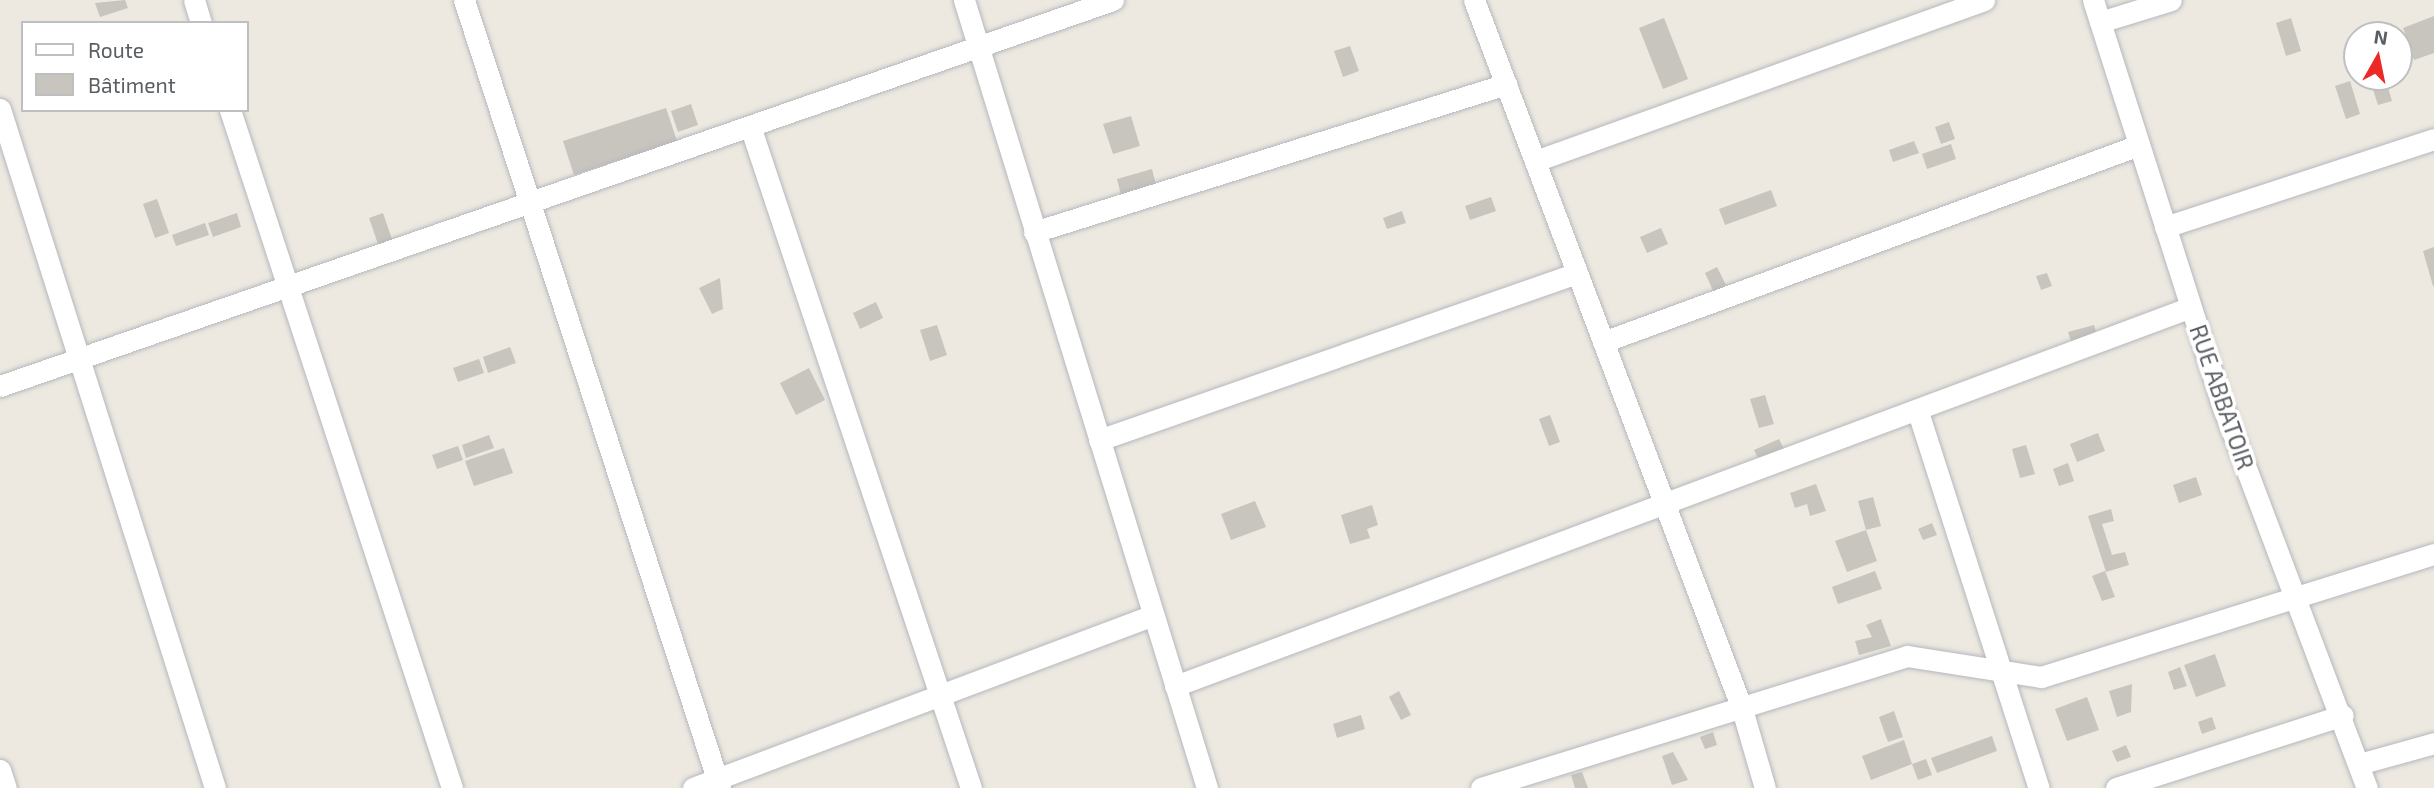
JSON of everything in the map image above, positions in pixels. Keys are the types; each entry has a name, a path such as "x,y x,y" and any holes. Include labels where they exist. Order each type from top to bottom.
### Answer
{"street":[{"path":"194,0 200,21"},
{"path":"464,0 719,783"},
{"path":"964,0 1207,788"},
{"path":"0,386 1113,0"},
{"path":"1474,0 1742,709 1765,788"},
{"path":"1535,161 1984,0"},
{"name":"RUE ABBATOIR","path":"2093,0 2191,307 2343,715 2367,788"},
{"path":"2100,22 2171,0"},
{"path":"1034,232 1506,84"},
{"path":"0,109 215,788"},
{"path":"231,112 452,788"},
{"path":"750,126 971,788"},
{"path":"2165,227 2434,139"},
{"path":"1603,342 2139,145"},
{"path":"1099,440 1577,273"},
{"path":"1175,686 1665,508 2191,307"},
{"path":"1918,412 2039,788"},
{"path":"1481,788 1907,656 2041,677 2434,554"},
{"path":"693,788 719,783 940,695 1153,615"},
{"path":"2116,788 2343,715"},
{"path":"2359,764 2434,743"},
{"path":"0,770 6,788"}],"building":[{"path":"125,0 128,8 100,17 95,3"},
{"path":"2434,16 2434,53 2414,60 2413,57 2413,24"},
{"path":"1664,18 1688,79 1663,89 1639,28"},
{"path":"2291,18 2301,51 2286,56 2276,23"},
{"path":"1350,46 1359,71 1343,77 1334,51"},
{"path":"2343,83 2343,91 2353,91 2360,114 2346,119 2335,86"},
{"path":"2374,91 2389,91 2392,101 2378,105"},
{"path":"691,104 698,125 678,132 671,111"},
{"path":"666,108 677,141 574,175 563,141"},
{"path":"1131,116 1140,146 1113,154 1103,124"},
{"path":"1949,122 1955,139 1941,144 1935,127"},
{"path":"1914,141 1919,153 1893,162 1889,150"},
{"path":"1951,144 1956,159 1927,169 1922,154"},
{"path":"1152,169 1156,185 1121,195 1117,179"},
{"path":"1771,190 1777,206 1725,225 1719,209"},
{"path":"1491,197 1496,211 1470,220 1465,206"},
{"path":"157,199 169,233 155,238 143,204"},
{"path":"1402,211 1406,223 1387,229 1383,218"},
{"path":"237,213 241,227 213,237 208,223"},
{"path":"383,213 393,242 379,247 369,218"},
{"path":"205,223 209,235 176,246 172,235"},
{"path":"1661,228 1668,244 1647,253 1640,237"},
{"path":"2434,247 2434,286 2433,286 2423,251"},
{"path":"1717,267 1728,289 1715,295 1705,273"},
{"path":"2047,273 2052,286 2041,290 2036,276"},
{"path":"720,278 723,309 712,314 699,288"},
{"path":"876,302 883,318 860,329 853,313"},
{"path":"937,325 947,355 930,361 920,330"},
{"path":"2094,325 2098,340 2073,347 2068,332"},
{"path":"510,347 516,363 488,373 483,357"},
{"path":"479,359 484,373 458,382 453,368"},
{"path":"809,368 825,400 796,415 780,383"},
{"path":"1765,395 1774,424 1759,428 1750,399"},
{"path":"1550,415 1560,442 1549,446 1539,419"},
{"path":"2098,433 2105,451 2077,462 2070,444"},
{"path":"489,435 494,448 466,458 462,445"},
{"path":"1779,439 1786,453 1761,464 1754,450"},
{"path":"2026,445 2035,474 2020,478 2012,449"},
{"path":"458,446 463,460 437,469 432,455"},
{"path":"504,448 513,473 474,486 465,461"},
{"path":"2068,463 2074,481 2059,486 2053,469"},
{"path":"2196,477 2202,495 2179,503 2173,485"},
{"path":"1816,484 1826,511 1810,516 1807,504 1795,508 1790,493"},
{"path":"1873,497 1881,526 1866,530 1858,501"},
{"path":"1255,501 1266,527 1231,540 1221,514"},
{"path":"1372,505 1378,525 1367,529 1370,538 1350,544 1341,515"},
{"path":"2111,509 2114,521 2102,524 2112,555 2125,552 2129,565 2106,572 2088,516"},
{"path":"1932,523 1937,535 1923,540 1918,529"},
{"path":"1866,530 1877,561 1847,572 1835,541"},
{"path":"1875,571 1882,589 1838,604 1832,587"},
{"path":"2105,571 2115,597 2102,601 2092,576"},
{"path":"1881,619 1891,646 1859,655 1855,641 1872,637 1866,625"},
{"path":"2215,654 2226,686 2196,697 2184,665"},
{"path":"2180,667 2187,686 2174,690 2168,672"},
{"path":"2132,684 2131,712 2117,717 2109,691"},
{"path":"1399,691 1411,715 1401,720 1389,697"},
{"path":"2087,697 2099,730 2067,741 2055,709"},
{"path":"1894,711 1903,737 1888,742 1879,717"},
{"path":"1361,715 1365,729 1337,738 1333,724"},
{"path":"2212,717 2216,729 2202,734 2198,722"},
{"path":"1713,732 1717,745 1705,749 1700,737"},
{"path":"1992,736 1997,751 1937,773 1931,758"},
{"path":"1904,740 1912,764 1871,780 1862,756"},
{"path":"2126,745 2131,757 2117,762 2112,751"},
{"path":"1673,752 1688,780 1672,785 1662,756"},
{"path":"1926,759 1932,775 1918,780 1912,764"},
{"path":"1582,772 1588,788 1575,788 1571,775"}]}
